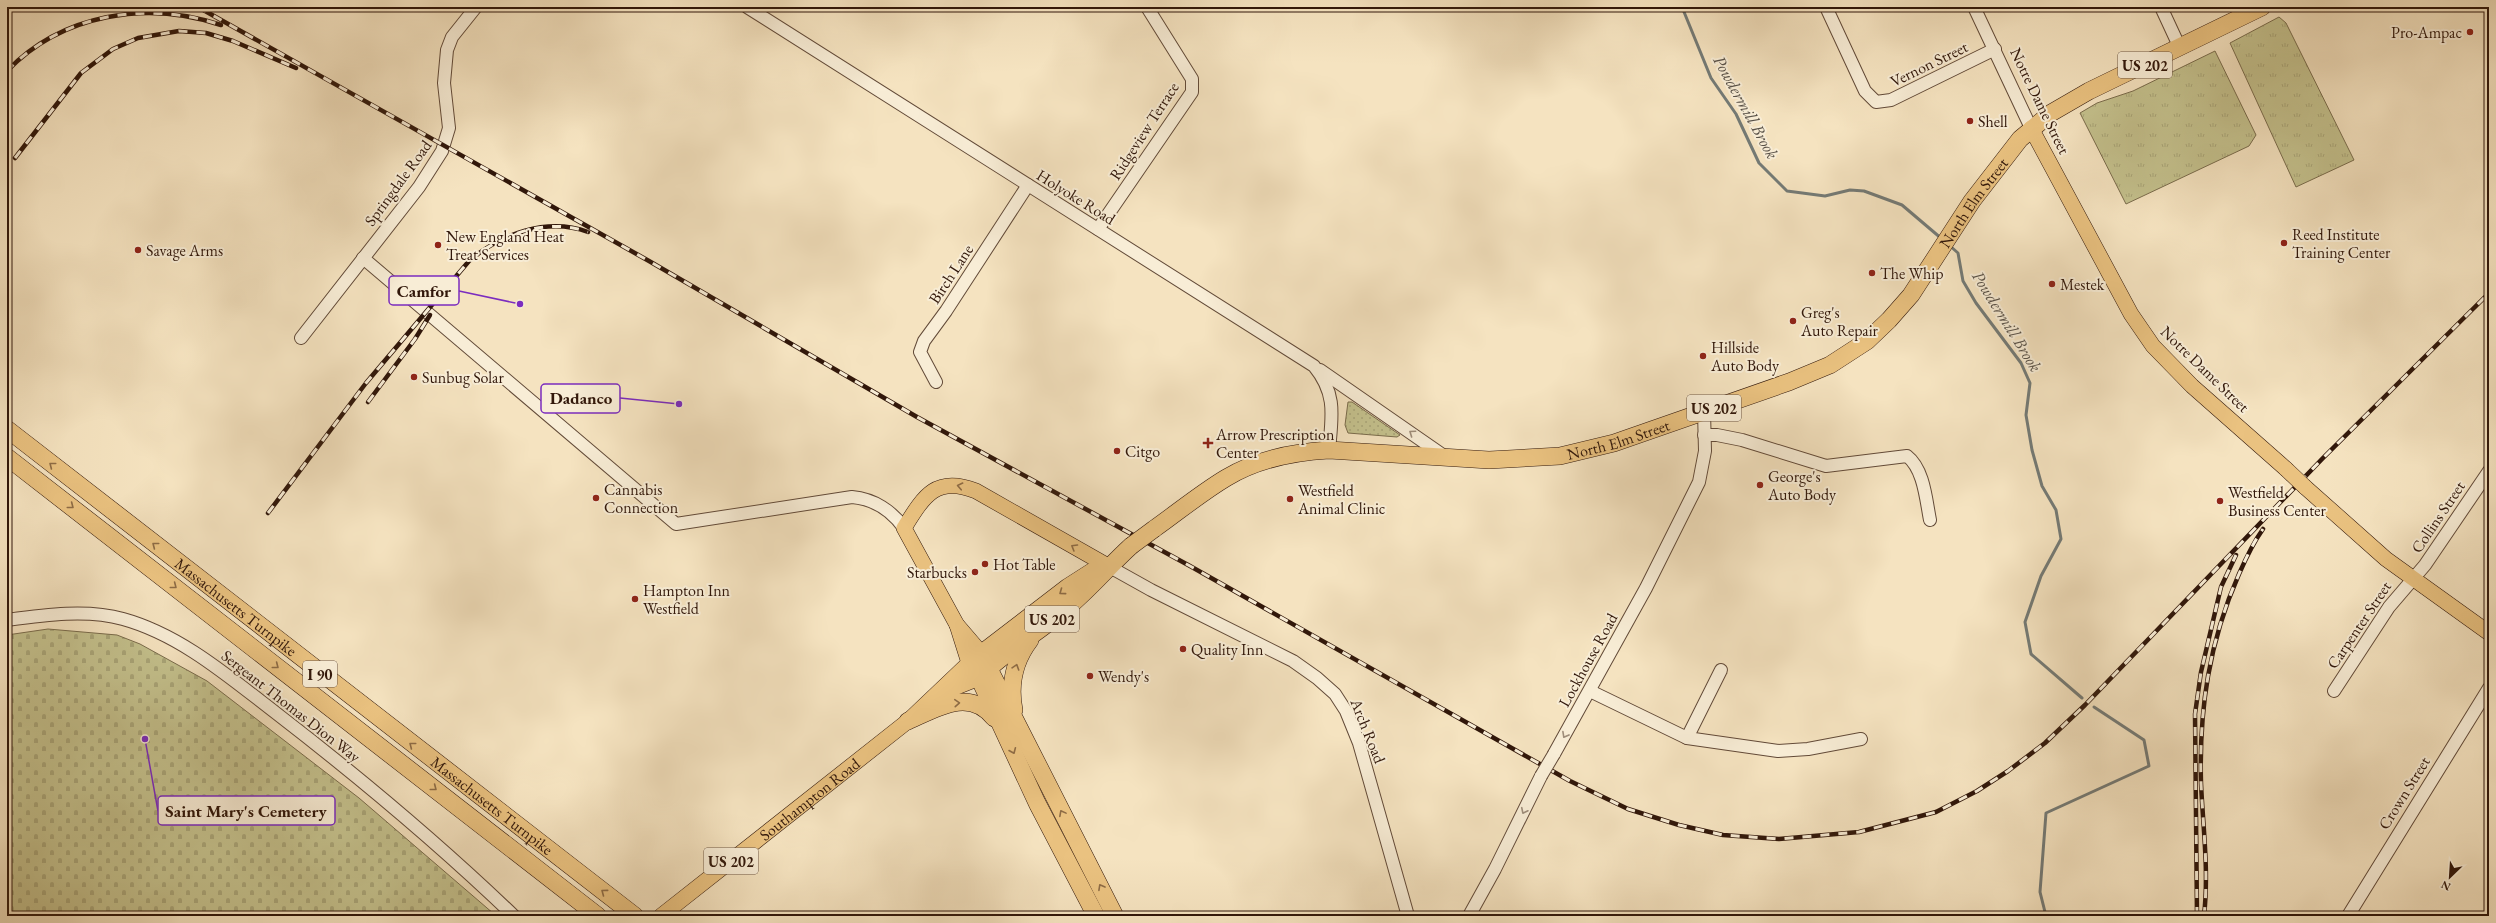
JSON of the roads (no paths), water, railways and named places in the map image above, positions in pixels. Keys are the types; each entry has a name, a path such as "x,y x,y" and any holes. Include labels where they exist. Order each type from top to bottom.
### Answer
{"highway":[{"name":"North Elm Street","path":"1154,529 1228,477 1272,458 1304,452 1329,450 1489,460 1560,456 1614,443 1789,382 1830,365 1867,341 1889,320 1911,295 1991,174 2031,128 2083,95 2262,7"},
{"name":"Massachusetts Turnpike","path":"7,430 635,916"},
{"name":"Massachusetts Turnpike","path":"7,456 598,916"},
{"name":"Southampton Road","path":"980,665 1038,630 1067,608 1108,566 1154,529"},
{"name":"Southampton Road","path":"980,665 1081,578 1108,566"},
{"path":"1021,733 1012,696 1012,680 1020,655 1038,630"},
{"path":"980,665 1002,728 1040,809 1096,916"},
{"path":"980,665 1021,733 1115,916"},
{"path":"908,721 944,704 966,702 985,707 1002,728"},
{"path":"452,802 518,863 584,916"}],"main road":[{"name":"Notre Dame Street","path":"2031,128 2128,308 2153,346 2192,386 2412,580 2489,633"},
{"path":"980,665 904,528 917,507 942,485 961,486 988,497 1108,566"},
{"name":"Southampton Road","path":"661,916 908,721 938,694 980,665"}],"street":[{"name":"Springdale Road","path":"301,338 419,187 445,145 449,121 444,83 447,50 452,37 476,7"},
{"name":"Holyoke Road","path":"747,7 1314,366 1324,378 1332,400 1329,450"},
{"name":"Ridgeview Terrace","path":"1098,230 1192,92 1192,80 1147,7"},
{"name":"Vernon Street","path":"1826,7 1865,91 1876,102 1891,100 1994,49"},
{"name":"Notre Dame Street","path":"1974,7 2031,128"},
{"path":"2161,7 2180,48"},
{"name":"Birch Lane","path":"936,382 920,352 924,341 946,311 1028,185"},
{"path":"362,258 676,524 852,497 873,502 891,514 904,528"},
{"path":"1314,366 1444,456"},
{"name":"Lockhouse Road","path":"1469,916 1495,869 1541,776 1576,716 1694,494 1703,468 1704,411"},
{"path":"1704,435 1717,434 1742,440 1826,466 1907,456 1914,461 1924,488 1930,520"},
{"name":"Collins Street","path":"2412,580 2425,565 2489,471"},
{"name":"Arch Road","path":"1108,566 1151,590 1293,661 1318,678 1335,694 1349,717 1359,743 1408,916"},
{"name":"Carpenter Street","path":"2334,691 2389,606 2412,580"},
{"name":"Sergeant Thomas Dion Way","path":"7,620 65,615 109,617 131,622 176,641 236,682 328,753 455,860 514,916"},
{"path":"1687,738 1721,670"},
{"name":"Crown Street","path":"2348,916 2489,688"},
{"path":"1590,690 1687,738 1778,751 1808,749 1861,739"}],"waterway":[{"name":"Powdermill Brook","path":"1682,7 1711,78 1736,114 1759,163 1787,191 1825,196 1850,190 1864,191 1902,205 1942,239"},
{"name":"Powdermill Brook","path":"1949,245 1958,253 1963,281 1976,303 2021,363 2030,383 2026,415 2032,450 2042,486 2056,510 2061,539 2041,576 2025,622 2031,654 2082,698"},
{"name":"Powdermill Brook","path":"2046,916 2040,892 2046,813 2149,766 2144,740 2094,707"}],"railway":[{"path":"198,7 649,261 917,417 1190,566 1570,781 1628,809 1679,825 1723,835 1779,839 1859,832 1936,812 1977,791 2008,771 2045,743 2085,705 2323,458 2489,293"},
{"path":"7,71 29,52 53,36 79,25 106,17 135,14 164,14 193,17 221,25"},
{"path":"15,158 81,73 113,49 138,38 179,31 206,33 233,41 296,68"},
{"path":"268,513 366,383 469,261 495,243 510,236 541,227 557,226 588,232"},
{"path":"368,402 415,339 430,315"},
{"path":"2204,916 2206,866 2201,783 2204,702 2213,650 2220,625 2247,556 2263,529"},
{"path":"2197,916 2195,714 2201,672 2221,587 2236,555"}],"place":[{"name":"Pro-Ampac","path":"2470,32"},
{"name":"Shell","path":"1970,121"},
{"name":"Reed Institute Training Center","path":"2284,243"},
{"name":"New England Heat Treat Services","path":"438,245"},
{"name":"Savage Arms","path":"138,250"},
{"name":"The Whip","path":"1872,273"},
{"name":"Mestek","path":"2052,284"},
{"name":"Camfor","path":"520,304"},
{"name":"Greg's Auto Repair","path":"1793,321"},
{"name":"Hillside Auto Body","path":"1703,356"},
{"name":"Sunbug Solar","path":"414,377"},
{"name":"Dadanco","path":"679,404"},
{"name":"Arrow Prescription Center","path":"1208,443"},
{"name":"Citgo","path":"1117,451"},
{"name":"George's Auto Body","path":"1760,485"},
{"name":"Cannabis Connection","path":"596,498"},
{"name":"Westfield Animal Clinic","path":"1290,499"},
{"name":"Westfield Business Center","path":"2220,501"},
{"name":"Hot Table","path":"985,564"},
{"name":"Starbucks","path":"975,572"},
{"name":"Hampton Inn Westfield","path":"635,599"},
{"name":"Quality Inn","path":"1183,649"},
{"name":"Wendy's","path":"1090,676"},
{"name":"Saint Mary's Cemetery","path":"145,739"}]}
